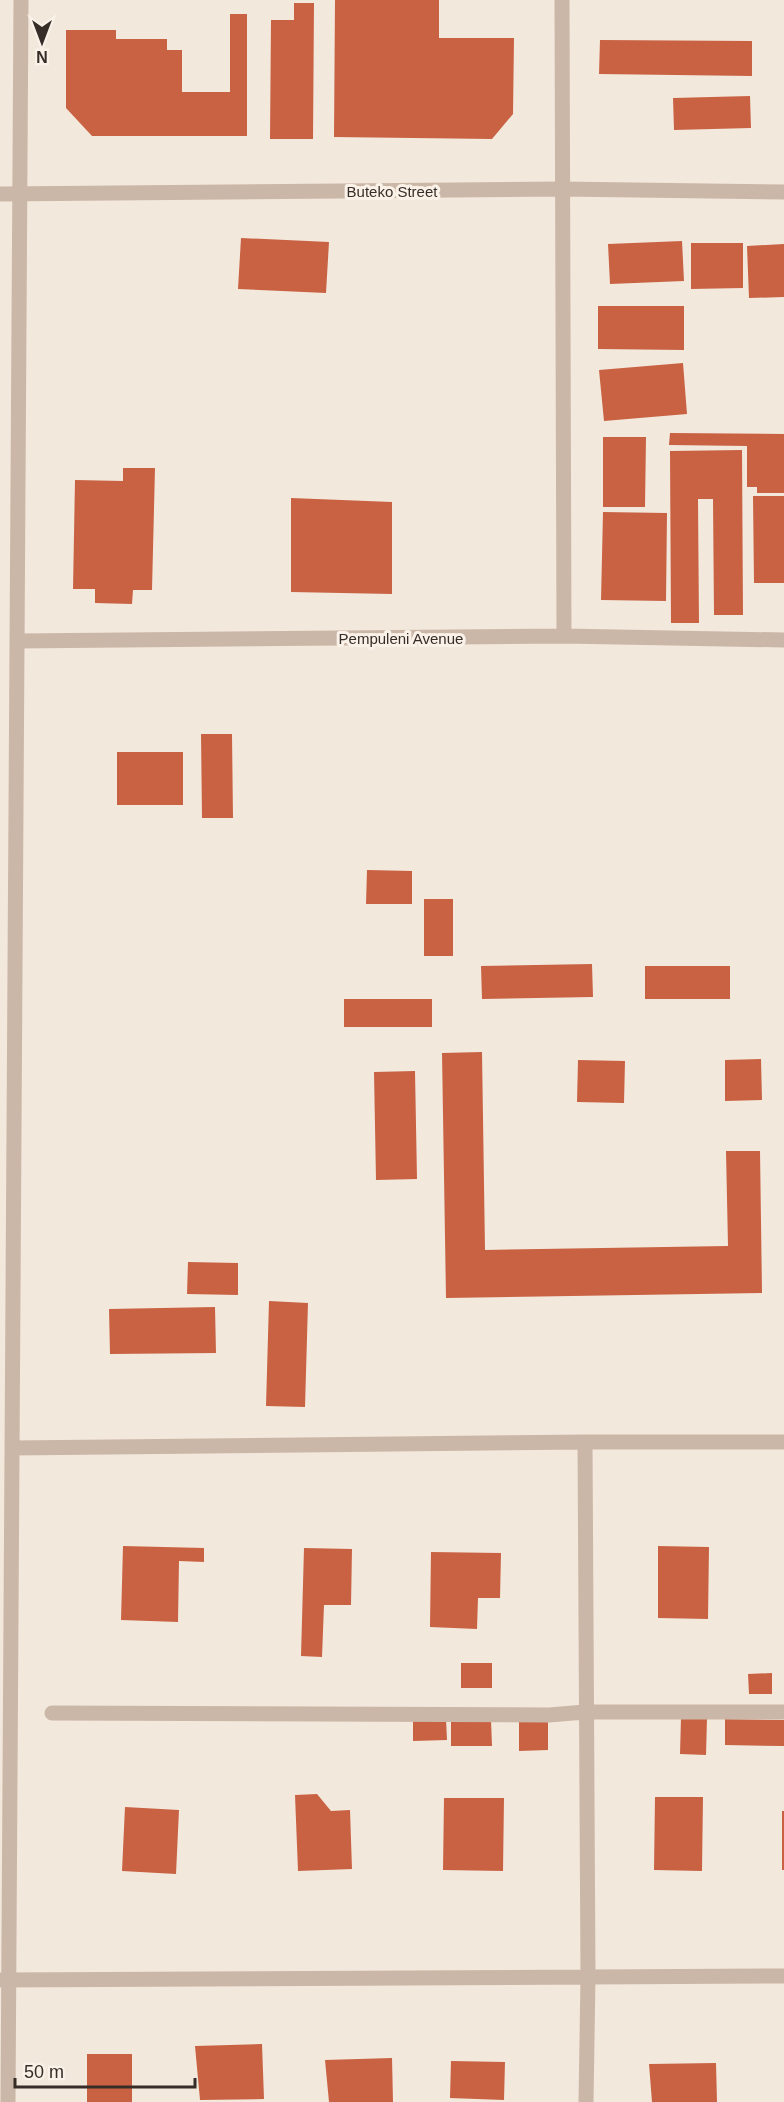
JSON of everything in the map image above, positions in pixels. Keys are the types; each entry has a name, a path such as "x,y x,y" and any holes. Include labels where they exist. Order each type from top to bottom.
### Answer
{"street":[{"path":"8,2102 4,1980 5,1735 12,1448 21,0"},
{"path":"562,0 564,636"},
{"name":"Buteko Street","path":"0,194 561,189 784,192"},
{"name":"Pempuleni Avenue","path":"17,641 564,636 784,640"},
{"path":"585,1442 588,1977 586,2102"},
{"path":"12,1448 784,1442"},
{"path":"52,1713 549,1715 585,1712 784,1712"},
{"path":"4,1980 784,1976"}],"building":[{"path":"335,0 439,0 439,38 514,38 513,114 492,139 334,137"},
{"path":"294,3 314,3 313,139 270,139 271,20 294,20"},
{"path":"230,14 247,14 247,136 92,136 66,108 66,30 116,30 116,39 167,39 167,50 182,50 182,92 230,92"},
{"path":"600,40 752,41 752,76 599,74"},
{"path":"750,96 751,128 674,130 673,98"},
{"path":"241,238 329,242 326,293 238,289"},
{"path":"682,241 684,281 610,284 608,244"},
{"path":"691,243 743,243 743,288 691,289"},
{"path":"784,244 784,297 749,298 747,246"},
{"path":"598,306 684,306 684,350 598,349"},
{"path":"683,363 687,414 604,421 599,370"},
{"path":"670,433 784,434 784,493 757,493 757,487 747,487 747,446 669,445"},
{"path":"603,437 646,437 645,507 603,507"},
{"path":"742,450 743,615 714,615 713,499 698,499 699,623 671,623 670,451"},
{"path":"123,468 155,468 152,590 133,590 132,604 95,603 95,589 73,589 75,480 123,481"},
{"path":"753,496 784,496 784,583 754,583"},
{"path":"291,498 392,502 392,594 291,592"},
{"path":"603,512 667,513 666,601 601,600"},
{"path":"201,734 232,734 233,818 202,818"},
{"path":"117,752 183,752 183,805 117,805"},
{"path":"367,870 412,871 412,904 366,904"},
{"path":"424,899 453,899 453,956 424,956"},
{"path":"592,964 593,997 482,999 481,966"},
{"path":"645,966 730,966 730,999 645,999"},
{"path":"344,999 432,999 432,1027 344,1027"},
{"path":"482,1052 485,1250 728,1246 726,1151 760,1151 762,1293 446,1298 442,1053"},
{"path":"761,1059 762,1100 725,1101 725,1060"},
{"path":"578,1060 625,1061 624,1103 577,1102"},
{"path":"415,1071 417,1179 376,1180 374,1072"},
{"path":"188,1262 238,1263 238,1295 187,1294"},
{"path":"269,1301 308,1303 305,1407 266,1406"},
{"path":"215,1307 216,1353 110,1354 109,1309"},
{"path":"123,1546 204,1548 204,1562 179,1561 178,1622 121,1620"},
{"path":"658,1546 709,1547 708,1619 658,1618"},
{"path":"304,1548 352,1549 351,1605 324,1605 322,1657 301,1656"},
{"path":"431,1552 501,1553 500,1598 478,1598 477,1629 430,1627"},
{"path":"461,1663 492,1663 492,1688 461,1688"},
{"path":"772,1673 772,1694 749,1694 748,1674"},
{"path":"681,1718 707,1718 706,1755 680,1754"},
{"path":"446,1719 447,1740 413,1741 413,1720"},
{"path":"725,1719 784,1720 784,1746 725,1745"},
{"path":"451,1720 491,1720 492,1746 451,1746"},
{"path":"548,1721 548,1750 519,1751 519,1722"},
{"path":"317,1794 331,1811 350,1810 352,1869 298,1871 295,1795"},
{"path":"655,1797 703,1797 702,1871 654,1870"},
{"path":"444,1798 504,1798 503,1871 443,1870"},
{"path":"125,1807 179,1810 176,1874 122,1871"},
{"path":"782,1811 784,1811 784,1870 782,1870"},
{"path":"262,2044 264,2099 200,2100 195,2046"},
{"path":"87,2054 132,2054 132,2102 87,2102"},
{"path":"392,2058 393,2102 329,2102 325,2060"},
{"path":"451,2061 505,2062 504,2100 450,2098"},
{"path":"716,2063 717,2102 652,2102 649,2064"}]}
